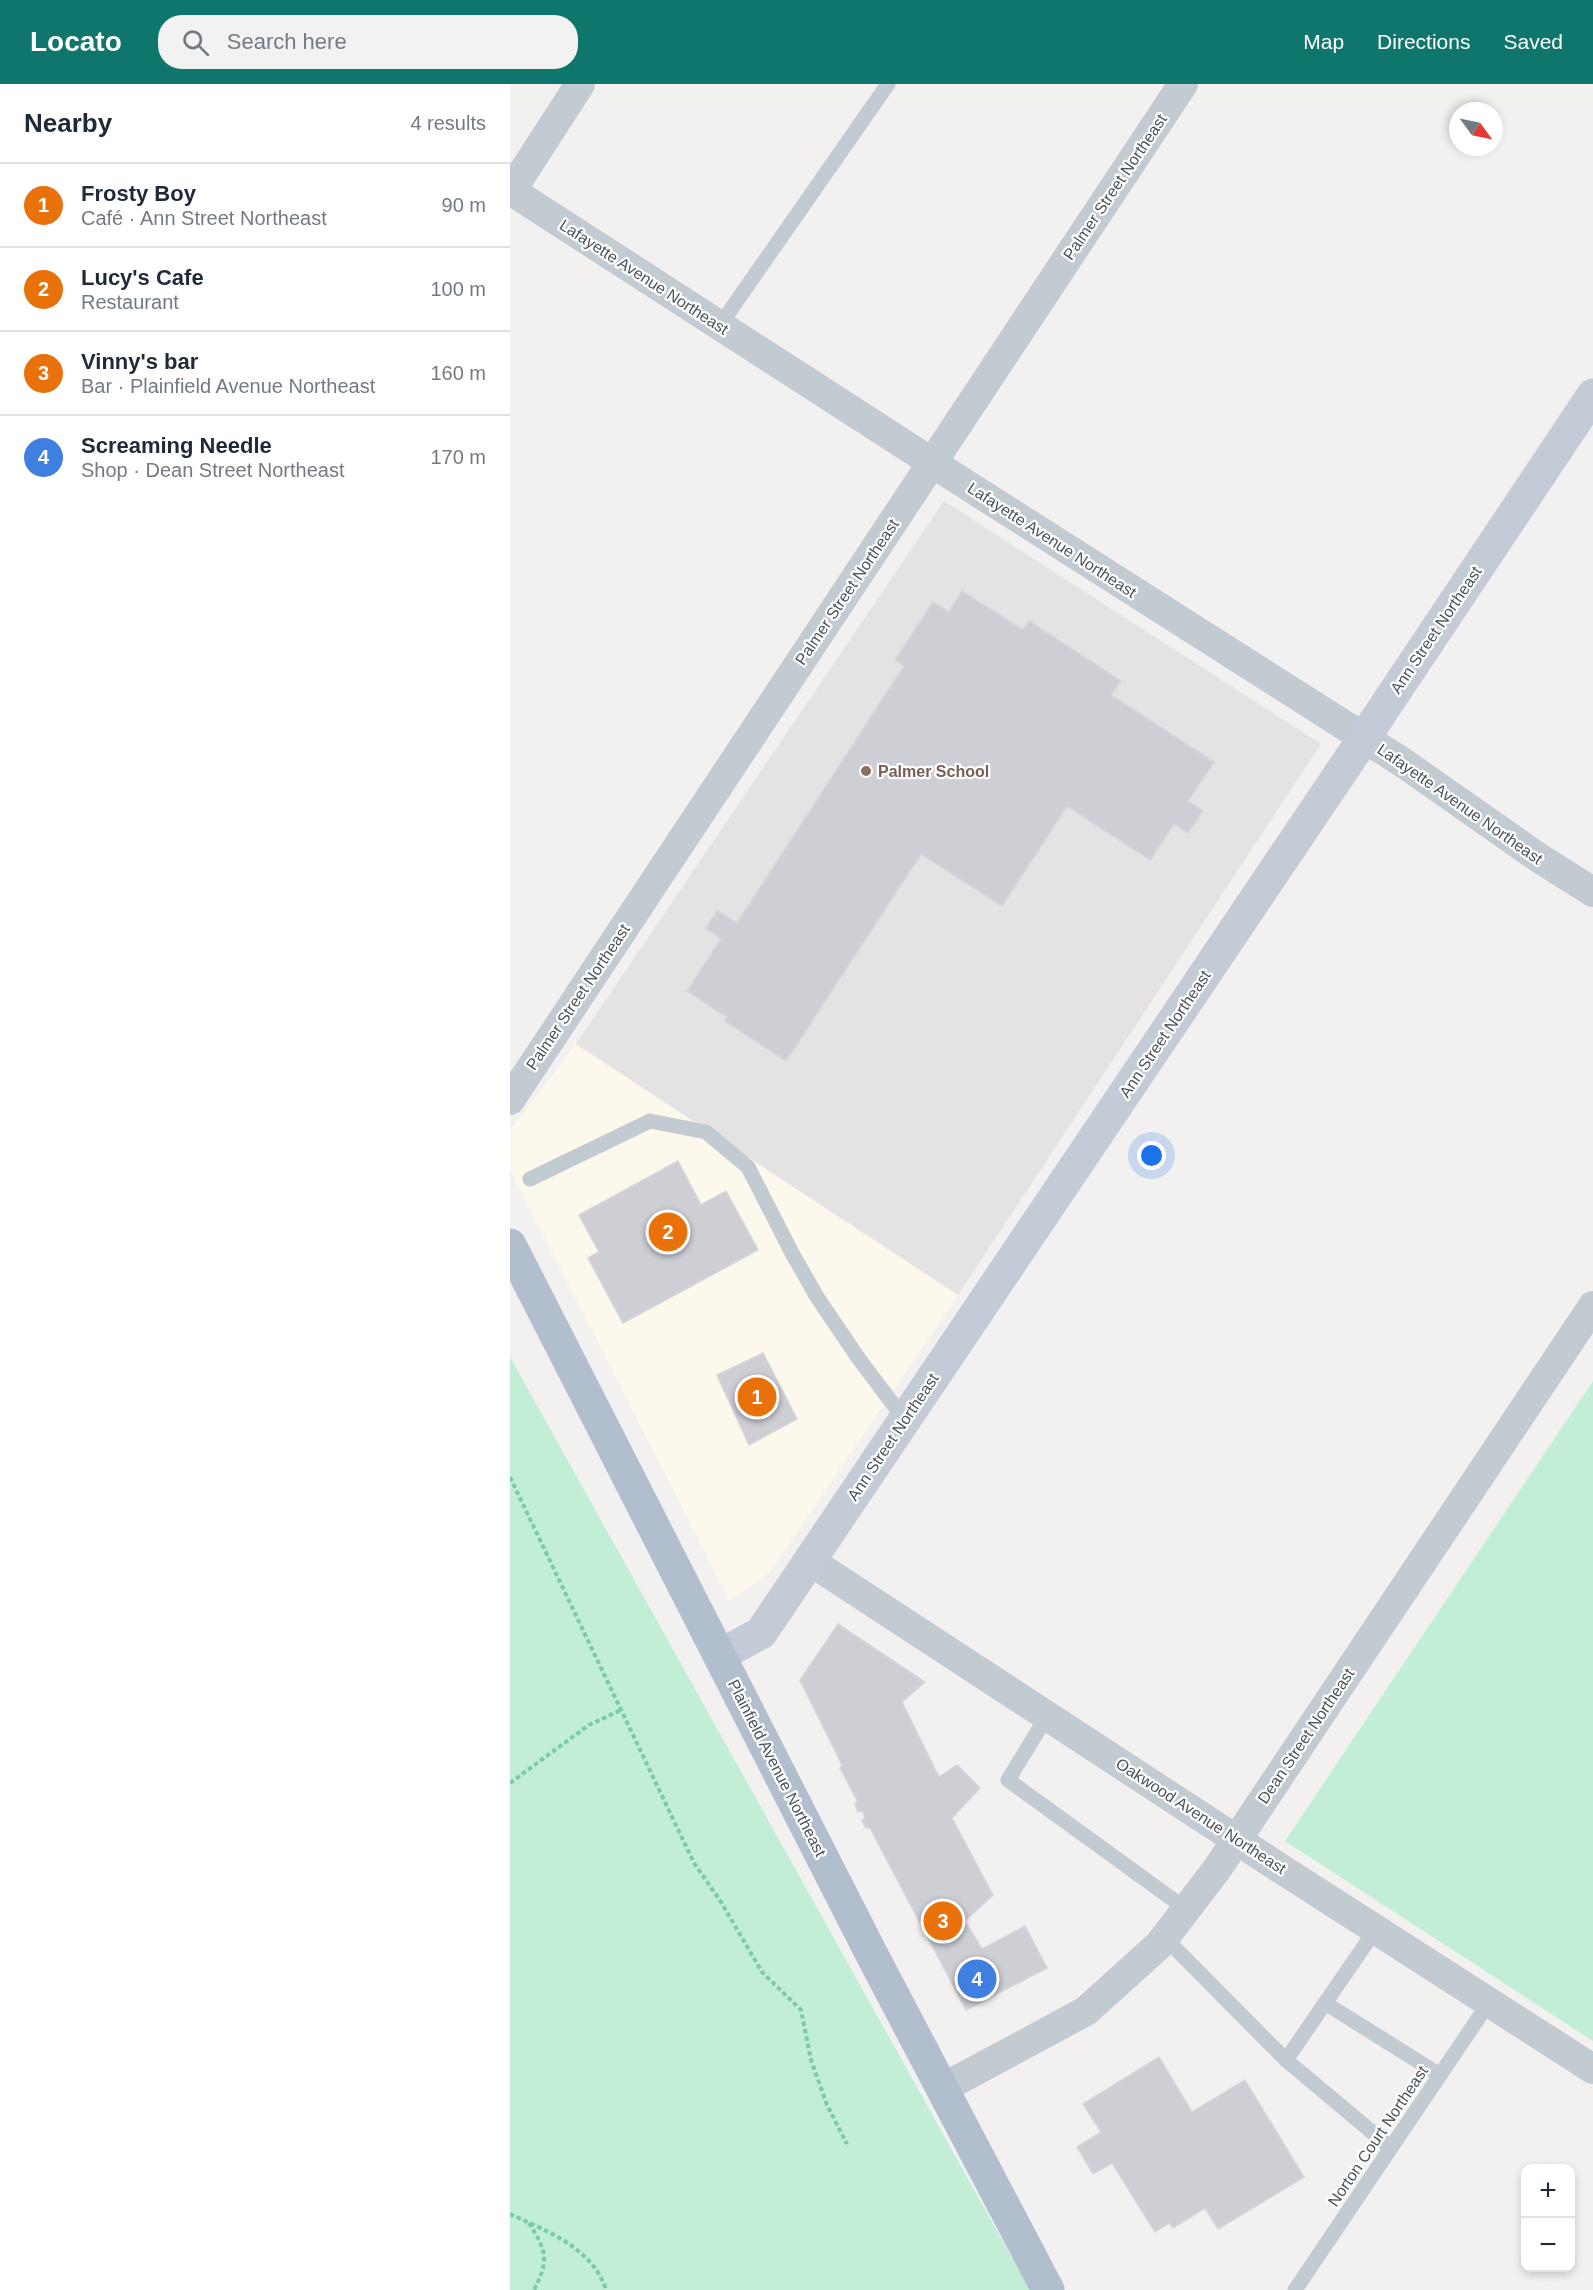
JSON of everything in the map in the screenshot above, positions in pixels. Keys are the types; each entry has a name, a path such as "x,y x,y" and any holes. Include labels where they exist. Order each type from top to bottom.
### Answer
{"main road":[{"name":"Ann Street Northeast","path":"720,1655 761,1633 1593,395"},
{"name":"Plainfield Avenue Northeast","path":"510,1245 871,1953 1048,2290"}],"street":[{"path":"510,190 580,84"},
{"name":"Palmer Street Northeast","path":"510,1100 1183,84"},
{"name":"Lafayette Avenue Northeast","path":"510,190 932,463 1402,762 1539,858 1593,892"},
{"name":"Dean Street Northeast","path":"943,2088 1086,2011 1159,1945 1217,1869 1593,1306"},
{"name":"Oakwood Avenue Northeast","path":"810,1561 1236,1840 1593,2069"}],"lane":[{"path":"720,325 888,84"},
{"path":"530,1179 650,1121 706,1132 748,1167 817,1297 859,1359 905,1420"},
{"path":"1047,1716 1008,1780 1186,1909"},
{"path":"1286,2060 1376,1929"},
{"path":"1164,1937 1286,2060 1391,2148"},
{"name":"Norton Court Northeast","path":"1295,2290 1490,2001"},
{"path":"1326,2003 1440,2075"}],"path":[{"path":"510,1477 694,1863 721,1902 762,1972 801,2010 811,2060 827,2104 847,2144"},
{"path":"510,1783 589,1725 621,1710"},
{"path":"510,2214 557,2236 582,2254 595,2265 606,2290"},
{"path":"529,2223 544,2251 545,2261 534,2290"}],"shaded area":[{"path":"944,501 1321,744 958,1295 576,1044"},
{"path":"576,1044 958,1295 769,1573 730,1601 510,1170 510,1130"}],"green space":[{"path":"510,1357 1030,2290 510,2290"},
{"path":"1593,1381 1593,2041 1285,1841"}],"building":[{"path":"962,591 1023,630 1029,621 1121,681 1111,695 1214,762 1188,801 1203,811 1188,833 1174,824 1150,860 1067,806 1002,906 921,854 786,1061 725,1021 727,1017 687,991 721,939 706,928 717,911 737,923 904,666 895,660 933,602 949,612"},
{"path":"678,1161 701,1205 726,1191 758,1250 623,1323 588,1258 599,1252 579,1215"},
{"path":"763,1353 797,1419 749,1445 717,1375"},
{"path":"838,1624 925,1682 902,1702 939,1777 957,1765 980,1788 952,1818 993,1895 965,1921 982,1949 1025,1926 1047,1968 966,2010 870,1828 866,1828 862,1821 865,1817 862,1811 858,1812 855,1805 857,1800 840,1768 842,1765 800,1680"},
{"path":"1159,2057 1192,2112 1245,2080 1304,2177 1218,2229 1205,2208 1173,2228 1169,2223 1155,2232 1112,2163 1093,2174 1077,2147 1101,2132 1083,2104"}],"place":[{"name":"Palmer School","path":"866,771"},
{"name":"Lucy's Cafe","path":"668,1232"},
{"name":"Frosty Boy","path":"757,1397"},
{"name":"Vinny's bar","path":"943,1921"},
{"name":"Screaming Needle","path":"977,1979"}]}
